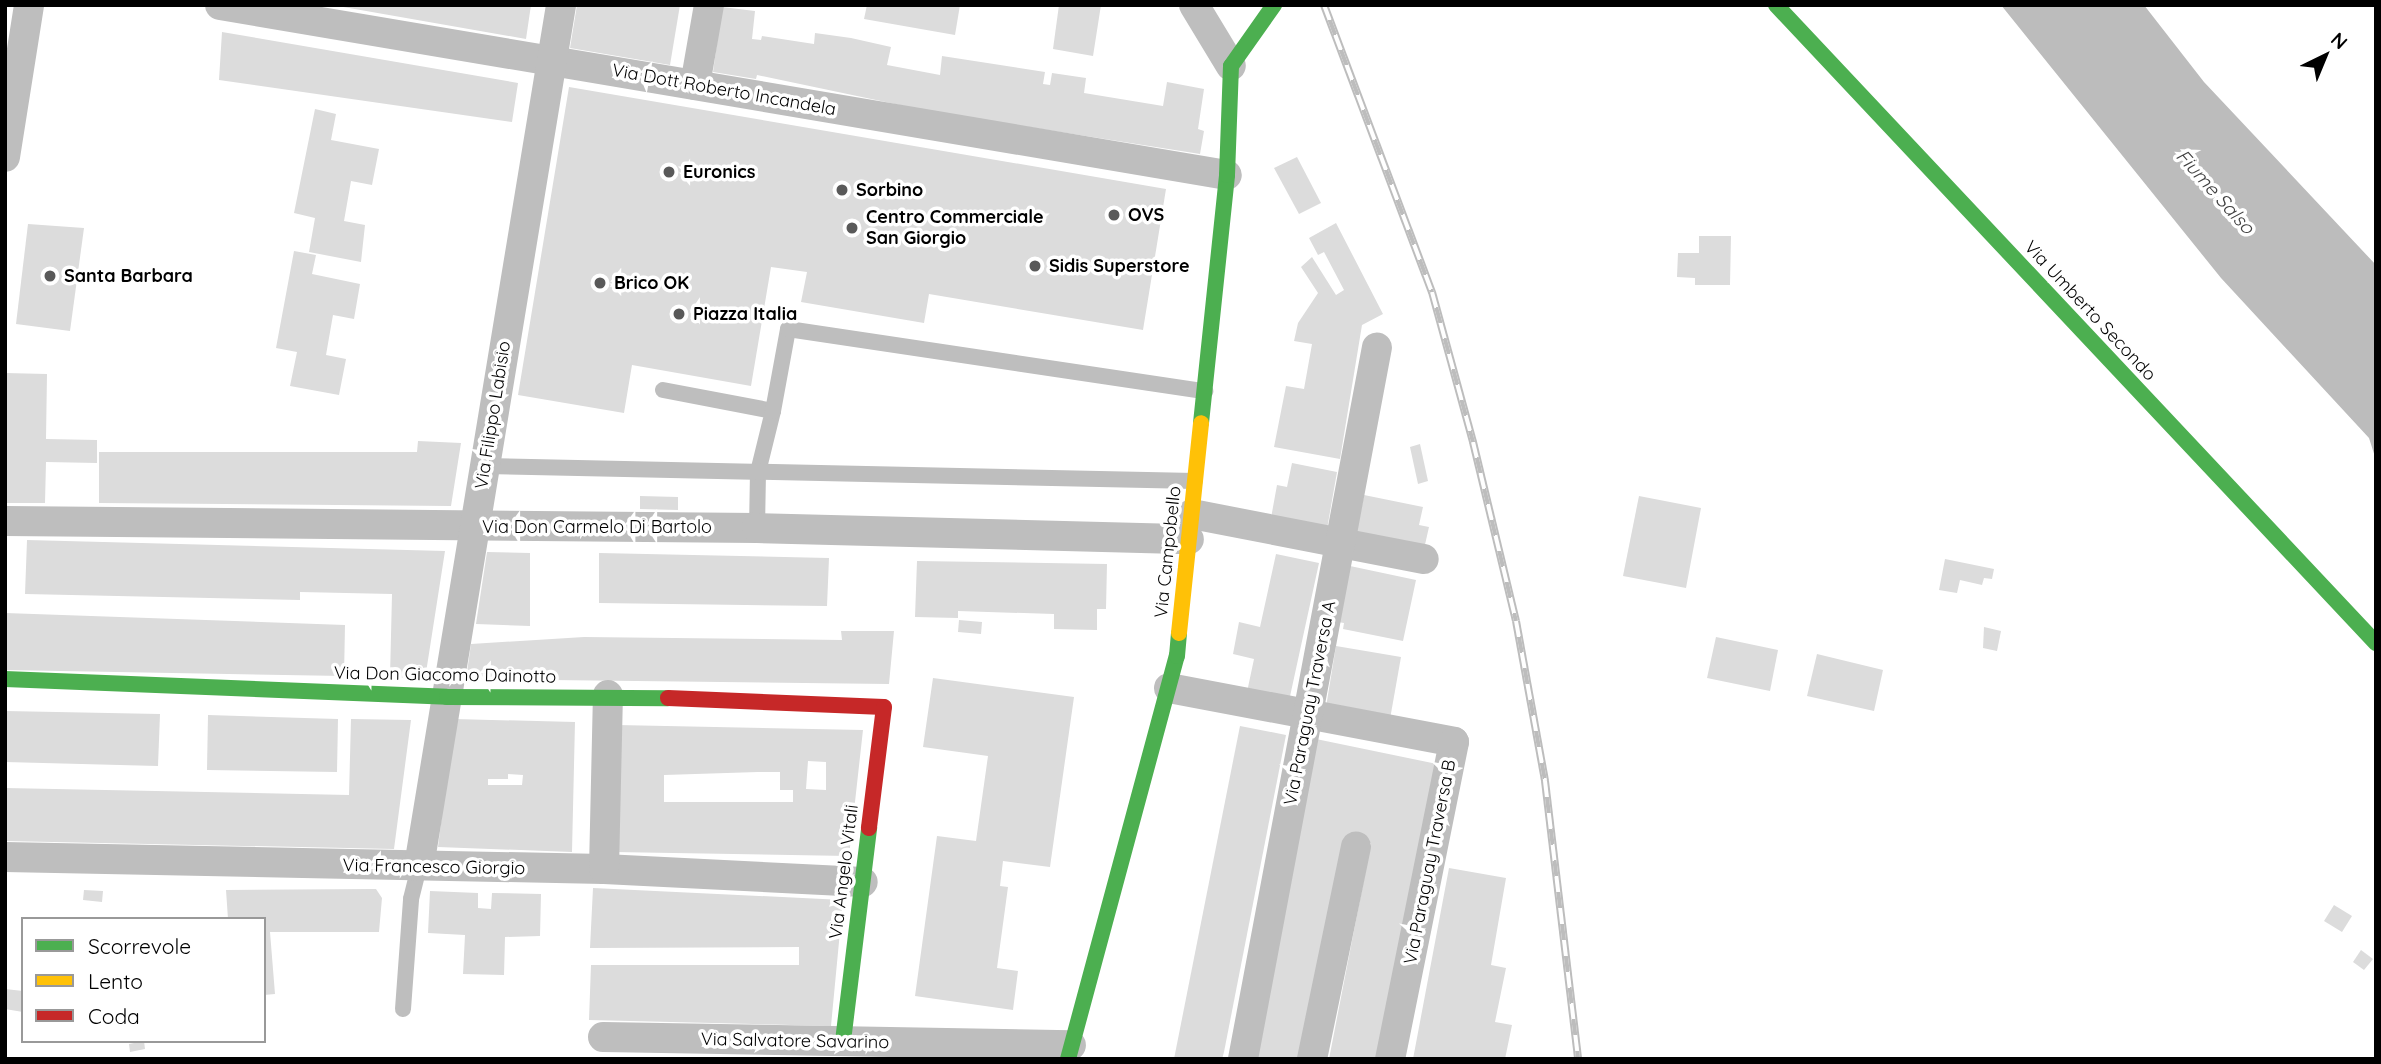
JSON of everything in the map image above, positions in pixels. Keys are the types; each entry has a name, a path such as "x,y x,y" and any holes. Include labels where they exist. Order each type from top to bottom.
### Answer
{"main road":[{"path":"1239,54 1275,5"},
{"name":"Via Umberto Secondo","path":"1776,5 2376,643"},
{"name":"Via Campobello","path":"1070,1052 1169,688 1191,526 1239,54"},
{"name":"Via Don Giacomo Dainotto","path":"5,679 447,697 608,695 884,707"},
{"name":"Via Angelo Vitali","path":"843,1041 884,707"}],"street":[{"path":"5,157 29,5"},
{"name":"Via Dott Roberto Incandela","path":"220,5 1227,175"},
{"name":"Via Filippo Labisio","path":"419,866 561,5"},
{"path":"695,85 709,5"},
{"path":"1194,5 1239,54"},
{"name":"Via Paraguay Traversa A","path":"1243,1059 1377,347"},
{"name":"Via Don Carmelo Di Bartolo","path":"5,521 476,527 1191,526 1341,543 1424,559"},
{"name":"Via Paraguay Traversa B","path":"1169,688 1454,743 1390,1059"},
{"path":"604,869 608,695"},
{"path":"1312,1059 1356,848"},
{"name":"Via Francesco Giorgio","path":"5,857 604,869 863,882"},
{"name":"Via Salvatore Savarino","path":"603,1037 843,1041 1070,1052"}],"lane":[{"path":"757,528 758,472 773,411 788,329 1205,391"},
{"path":"663,390 773,411"},
{"path":"485,466 1195,481"},
{"path":"403,1009 411,899 419,866"}],"water":[{"name":"Fiume Salso","path":"2001,5 2144,5 2204,82 2376,265 2376,460 2369,438 2221,278"}],"building":[{"path":"332,5 531,5 526,39"},
{"path":"577,5 680,5 670,65 570,48"},
{"path":"867,5 960,5 955,35 864,19"},
{"path":"1059,5 1101,5 1093,56 1053,49"},
{"path":"722,7 755,11 752,39 761,40 762,36 814,44 815,33 851,38 891,47 887,65 940,75 942,56 1045,72 1043,84 1050,85 1052,73 1086,78 1084,93 1163,106 1167,82 1204,89 1198,129 1204,131 1200,154 933,112 757,75 756,79 713,72"},
{"path":"222,32 518,83 512,122 219,80"},
{"name":"Centro Commerciale San Giorgio","path":"569,87 1166,189 1143,330 929,294 924,323 801,302 807,272 771,267 751,386 632,365 624,413 518,395"},
{"path":"315,109 336,114 331,140 379,149 372,185 351,181 344,221 365,225 361,262 309,252 315,218 294,213"},
{"path":"1297,157 1321,203 1299,214 1274,168"},
{"path":"1336,223 1383,314 1362,325 1340,459 1274,447 1286,386 1304,389 1312,344 1294,341 1298,323 1318,293 1301,267 1312,257 1336,295 1344,290 1324,252 1318,255 1309,238"},
{"name":"Santa Barbara","path":"28,224 84,228 70,331 16,324"},
{"path":"1699,236 1731,236 1730,285 1695,285 1695,278 1677,277 1678,253 1699,253"},
{"path":"294,251 316,255 312,274 360,284 354,319 333,315 326,355 346,359 339,395 290,386 297,352 276,348"},
{"path":"5,373 47,374 46,439 97,440 97,463 46,462 45,503 5,503"},
{"path":"418,441 461,443 451,506 99,503 99,452 417,452"},
{"path":"1420,444 1428,481 1418,484 1410,447"},
{"path":"1292,463 1337,472 1327,529 1271,518 1277,485 1287,487"},
{"path":"1364,495 1423,507 1419,525 1429,527 1424,549 1356,535"},
{"path":"640,496 678,497 678,510 640,509"},
{"path":"1639,496 1701,508 1686,588 1623,576"},
{"path":"27,540 445,551 425,679 390,677 392,594 300,592 300,600 25,594"},
{"path":"487,552 530,553 530,626 476,624"},
{"path":"599,553 829,558 827,606 599,603"},
{"path":"1276,554 1319,563 1289,701 1247,692 1254,659 1233,654 1239,622 1260,627"},
{"path":"1945,559 1994,569 1992,579 1984,578 1982,585 1960,580 1957,593 1939,590"},
{"path":"917,561 1107,564 1106,609 1097,609 1097,630 1054,629 1054,614 958,611 958,618 915,617"},
{"path":"1350,566 1416,580 1403,641 1343,629 1344,623 1338,622"},
{"path":"5,613 345,625 344,676 5,670"},
{"path":"959,620 982,622 981,634 958,632"},
{"path":"1984,627 2001,631 1997,651 1983,648"},
{"path":"841,631 894,631 889,684 466,679 471,644 584,637 842,640"},
{"path":"1716,637 1778,650 1770,691 1707,678"},
{"path":"1336,646 1401,657 1390,719 1326,707"},
{"path":"1817,654 1883,670 1874,711 1807,696"},
{"path":"933,678 1074,697 1050,867 1003,861 1000,886 1008,887 997,968 1018,971 1013,1010 915,996 937,836 976,841 988,756 923,747"},
{"path":"5,711 160,714 158,766 5,762"},
{"path":"208,715 338,719 337,772 207,770"},
{"path":"351,719 411,720 394,849 5,841 5,788 349,795"},
{"path":"454,719 575,722 572,852 438,847","holes":["508,774 523,775 522,785 488,785 488,779 508,779"]},
{"path":"617,725 863,730 849,856 613,852","holes":["808,761 826,762 826,790 806,789","780,772 780,790 793,790 793,802 664,802 664,775"]},
{"path":"1240,726 1286,735 1224,1052 1222,1059 1174,1059"},
{"path":"1316,739 1437,764 1379,1059 1329,1059 1371,843 1344,837 1300,1059 1253,1059"},
{"path":"1449,868 1506,878 1491,965 1506,968 1495,1022 1512,1025 1505,1059 1413,1059"},
{"path":"593,888 843,900 831,1026 589,1020 591,965 799,965 799,947 590,948"},
{"path":"376,889 382,898 379,932 270,932 275,994 266,995 266,917 228,917 226,890"},
{"path":"84,890 103,891 102,902 83,900"},
{"path":"430,891 478,893 478,908 491,909 492,893 541,894 540,936 505,937 504,975 463,974 465,935 428,933"},
{"path":"2334,905 2352,916 2342,932 2324,921"},
{"path":"2361,950 2373,959 2364,970 2353,962"},
{"path":"5,989 21,991 21,1012 5,1009"},
{"path":"144,1043 145,1049 130,1052 129,1044"}],"railway":[{"path":"1324,5 1432,292 1473,442 1516,621 1545,781 1578,1059"}],"traffic: fast":[{"path":"1201,423 1227,175 1231,66 1274,5"},
{"path":"1776,5 2376,643"},
{"path":"1068,1059 1177,656 1179,633"},
{"path":"5,679 447,697 668,698"},
{"path":"843,1041 869,828"}],"traffic: slow":[{"path":"1179,633 1201,423"}],"traffic: jam":[{"path":"668,698 884,707 869,828"}],"place":[{"name":"Euronics","path":"669,172"},
{"name":"Sorbino","path":"842,190"},
{"name":"OVS","path":"1114,215"},
{"name":"Centro Commerciale San Giorgio","path":"852,228"},
{"name":"Sidis Superstore","path":"1035,266"},
{"name":"Santa Barbara","path":"50,276"},
{"name":"Brico OK","path":"600,283"},
{"name":"Piazza Italia","path":"679,314"}]}
